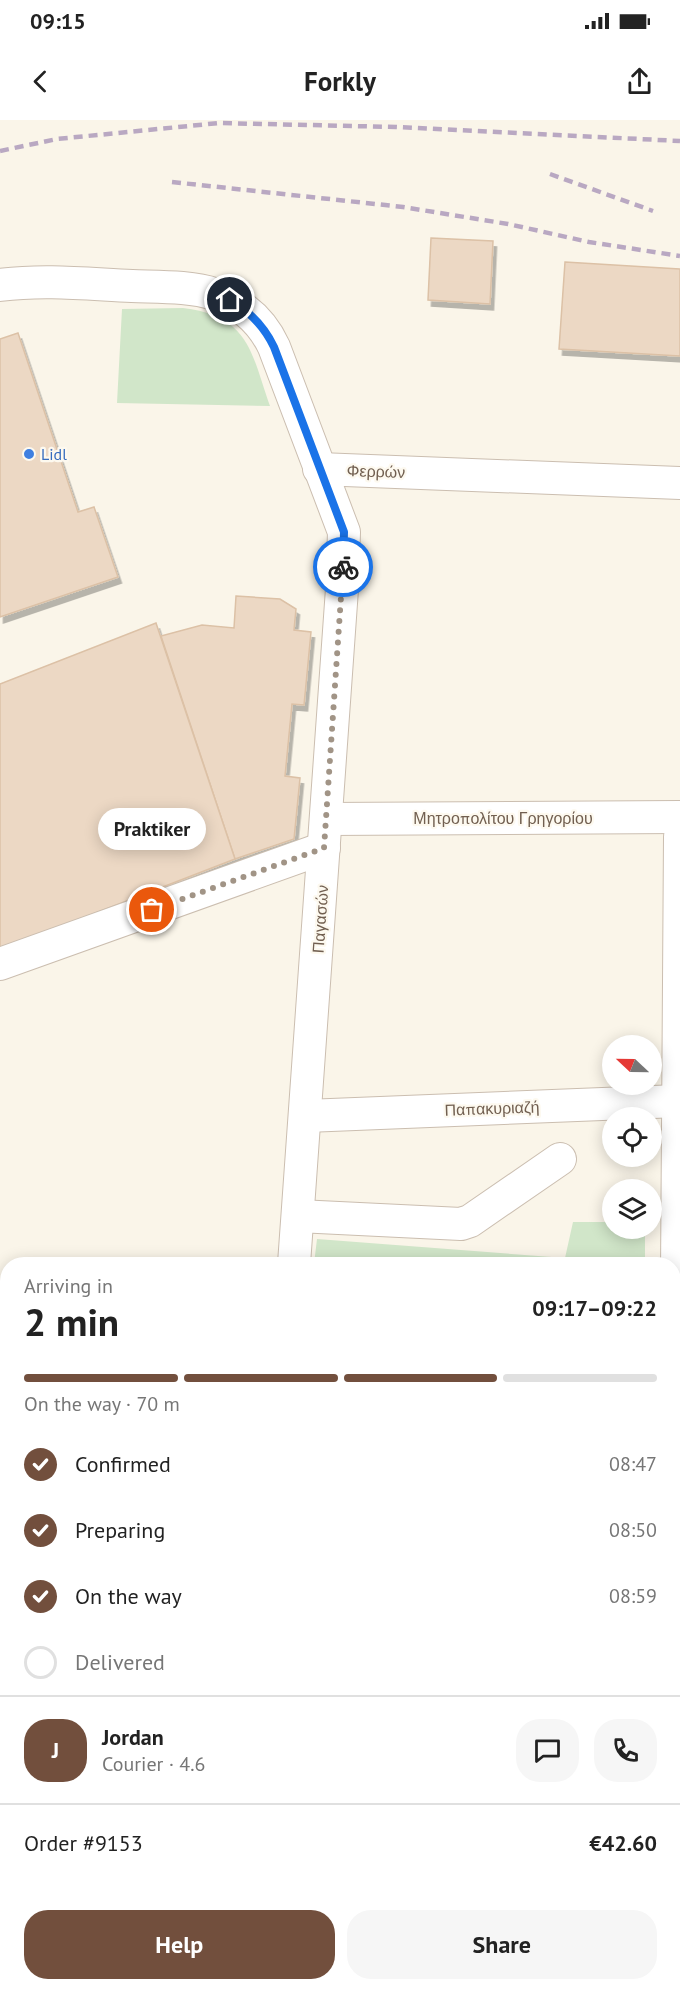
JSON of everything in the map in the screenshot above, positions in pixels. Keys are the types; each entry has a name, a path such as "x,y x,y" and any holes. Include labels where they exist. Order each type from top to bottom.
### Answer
{"street":[{"path":"0,285 44,282 160,287 208,292 236,304 253,317 270,338 319,469"},
{"name":"Φερρών","path":"319,469 680,483"},
{"name":"Παγασών","path":"295,1257 342,589 344,532 319,469"},
{"name":"Μητροπολίτου Γρηγορίου","path":"0,964 325,834 680,817"},
{"path":"677,1257 680,837"},
{"name":"Παπακυριαζή","path":"306,1116 678,1101"},
{"path":"298,1216 461,1224 470,1221 560,1159"}],"green space":[{"path":"183,308 205,312 222,319 235,329 252,354 270,406 117,403 122,309"},
{"path":"573,1222 602,1222 602,1239 645,1239 645,1257 565,1257"},
{"path":"317,1239 552,1257 315,1257"}],"building":[{"path":"431,238 493,241 490,304 428,300"},
{"path":"565,262 680,269 680,356 559,349"},
{"name":"Lidl","path":"18,333 78,512 94,507 118,577 0,617 0,339"},
{"path":"236,596 280,599 296,609 294,630 311,632 304,705 292,704 285,776 300,778 294,839 235,859 161,636 202,625 234,628"},
{"path":"156,623 235,859 0,950 0,684"}],"railway":[{"path":"0,151 57,139 219,123 396,127 680,141"},
{"path":"550,174 653,211"},
{"path":"172,182 403,207 508,224 589,242 680,256"}],"way so far":[{"path":"152,910 324,848 343,567"}],"place":[{"name":"Lidl","path":"29,454"},
{"name":"Praktiker","path":"152,910"}],"route":[{"path":"230,300 253,317 270,338 274,347 344,532 343,567"}]}
